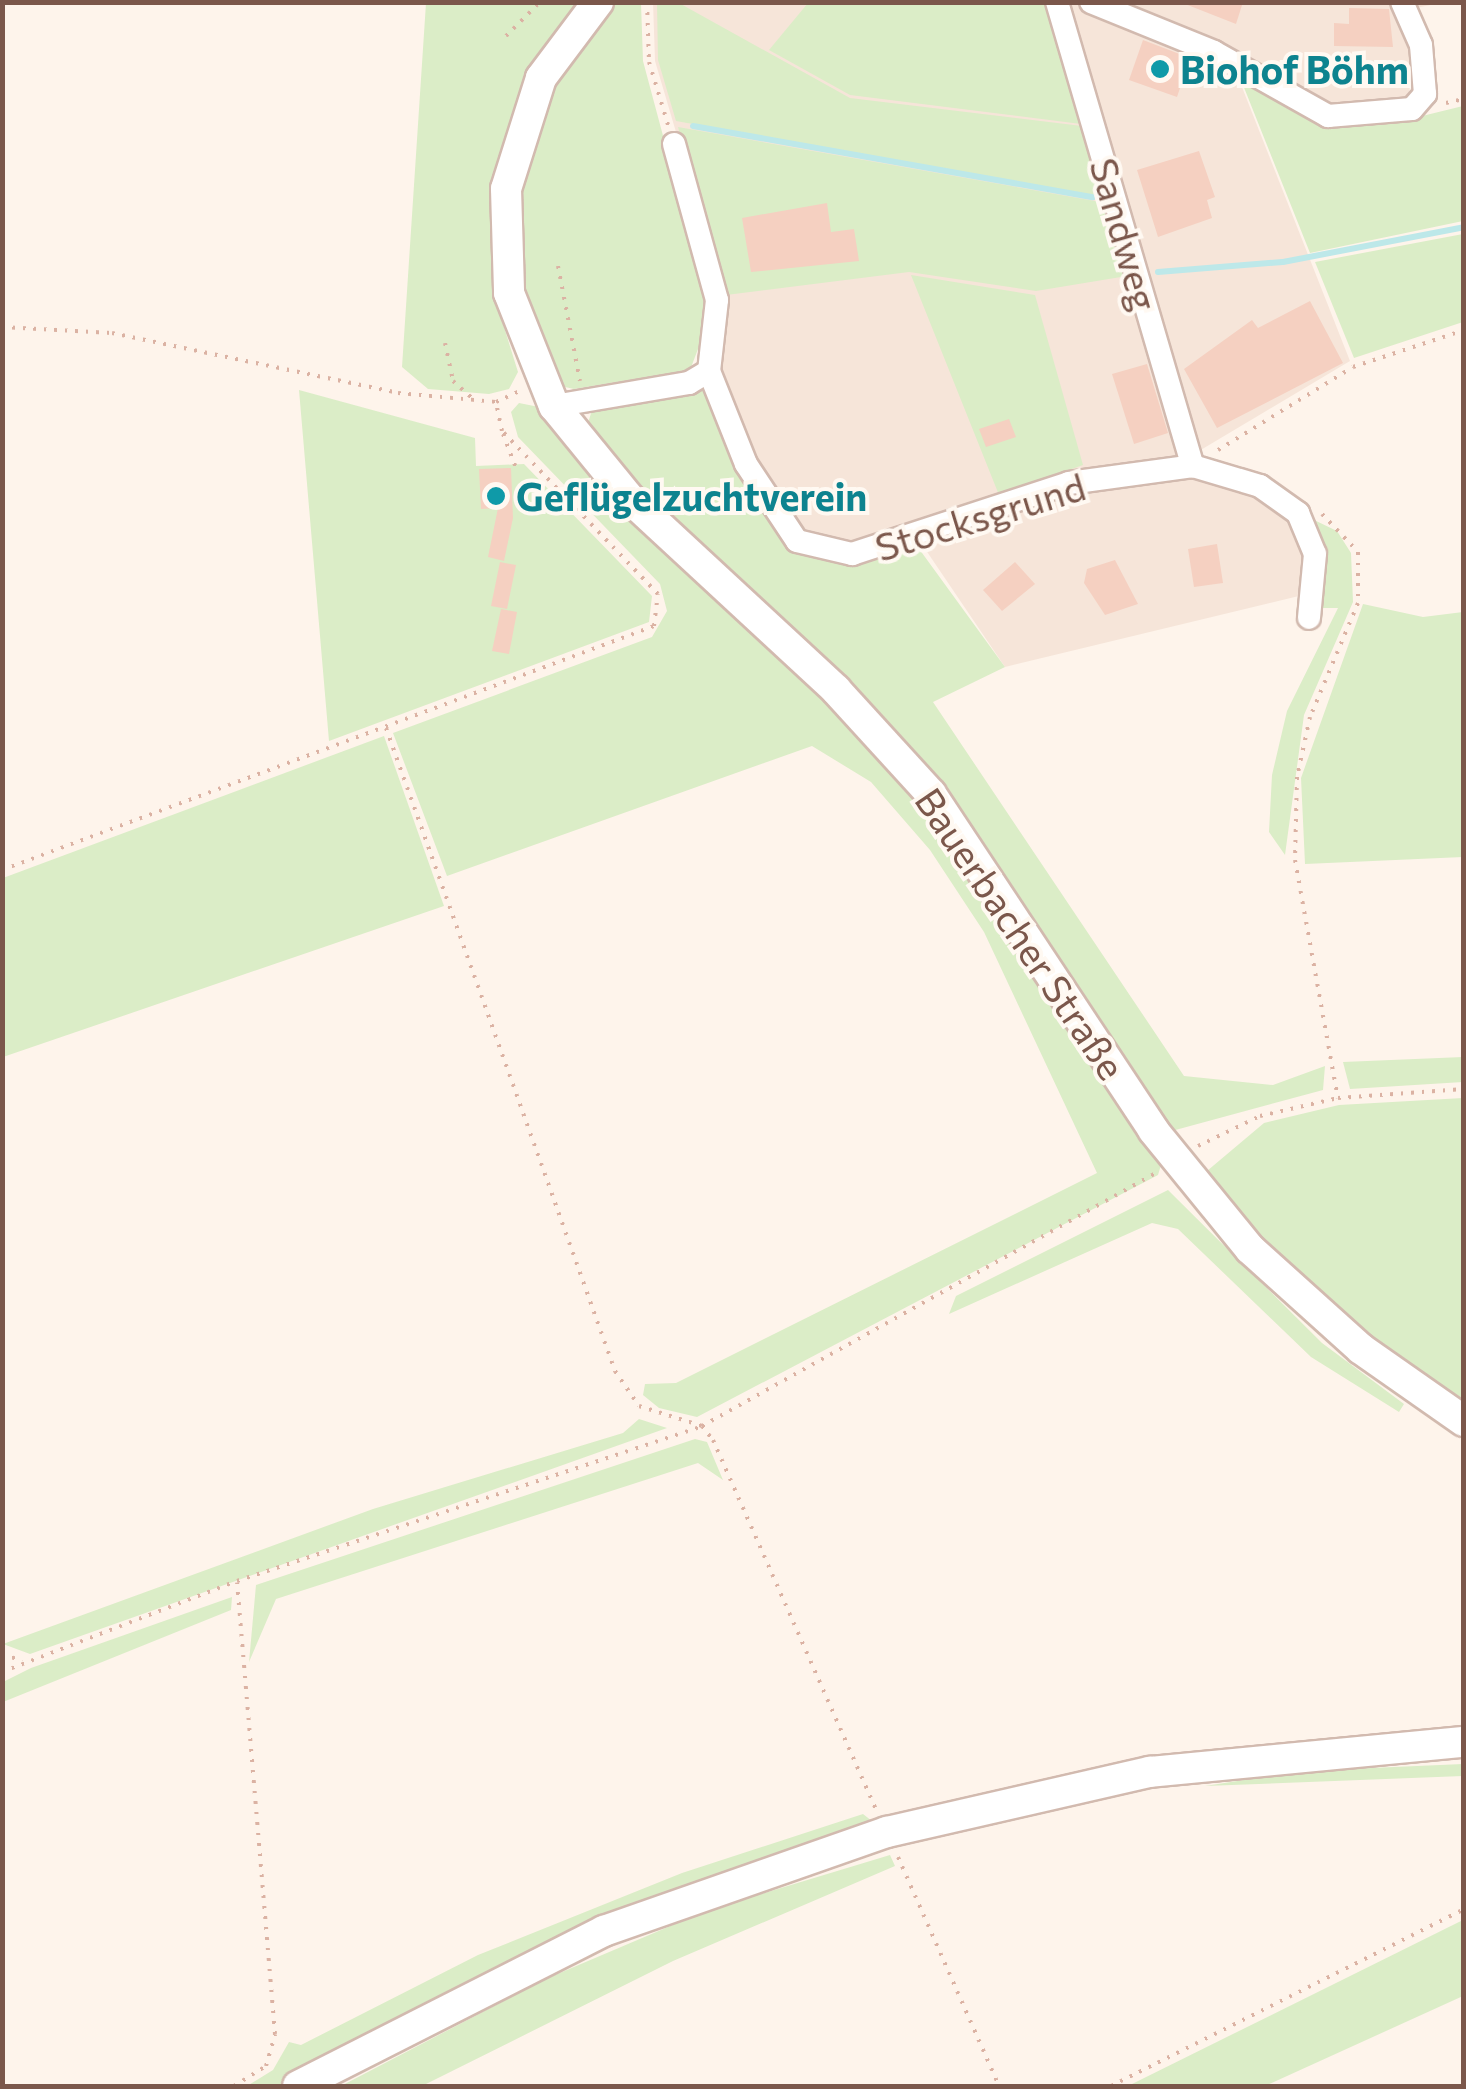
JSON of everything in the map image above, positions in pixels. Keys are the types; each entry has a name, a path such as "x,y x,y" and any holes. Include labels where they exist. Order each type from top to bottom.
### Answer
{"street":[{"name":"Bauerbacher Straße","path":"598,2 541,78 507,173 509,294 538,378 569,403 629,498 836,690 931,794 1176,1162 1301,1299 1464,1421"},
{"name":"Sandweg","path":"1056,2 1193,466"},
{"path":"1092,2 1214,52 1328,116 1412,109 1424,94 1426,64 1402,2"},
{"name":"Stocksgrund","path":"674,144 717,300 709,371 765,500 791,536 822,553 885,548 1069,483 1193,466 1260,486 1298,512"},
{"path":"569,403 689,383 709,371"},
{"path":"1298,512 1315,554 1309,618"},
{"path":"298,2086 604,1931 887,1832 1186,1767 1464,1742"}],"path":[{"path":"506,36 540,2"},
{"path":"647,2 649,62 674,144"},
{"path":"558,266 569,403"},
{"path":"2,327 94,330 474,400 496,402 538,378"},
{"path":"1193,466 1354,367 1464,330"},
{"path":"446,344 452,381 474,400"},
{"path":"496,402 517,471"},
{"path":"2,870 647,632 658,618 654,587 502,431"},
{"path":"1298,512 1330,516 1358,552 1358,603 1296,777 1295,860 1338,1098"},
{"path":"386,728 615,1371 644,1410 702,1426"},
{"path":"2,1672 237,1581 702,1426 1260,1116 1338,1098 1464,1089"},
{"path":"702,1426 999,2086"},
{"path":"234,2086 266,2066 276,2034 237,1581"},
{"path":"2,1655 26,1660"},
{"path":"1111,2086 1464,1910"}],"shaded area":[{"path":"653,2 1441,3 1415,8 1409,99 1343,109 1238,77 1350,361 1199,451 1206,480 1255,495 1289,520 1304,558 1303,595 1005,667 915,534 853,548 800,532 773,497 715,370 725,298 655,61"}],"green space":[{"path":"566,2 583,8 518,106 493,191 494,295 518,372 509,389 489,394 428,389 402,367 426,3"},
{"path":"615,3 641,3 643,61 711,315 690,370 574,389 556,385 526,320 512,211 535,113"},
{"path":"657,3 679,3 850,98 1082,126 1104,198 676,121 658,60"},
{"path":"808,3 1045,3 1081,124 850,95 769,50"},
{"path":"1241,80 1316,121 1414,118 1463,106 1463,221 1310,253"},
{"path":"678,127 1106,203 1127,276 1036,291 909,272 726,295"},
{"path":"1463,234 1463,322 1354,358 1315,262"},
{"path":"911,275 1035,295 1083,465 999,495"},
{"path":"705,382 756,504 792,549 839,564 917,546 1005,667 933,702 1184,1076 1273,1085 1325,1066 1323,1090 1168,1132 939,783 627,479 587,426 593,407"},
{"path":"299,390 475,438 476,466 524,464 652,596 649,622 329,741"},
{"path":"519,403 539,407 591,476 869,742 949,840 1161,1165 1158,1175 697,1417 659,1408 643,1395 645,1384 676,1383 1097,1173 984,932 930,850 871,782 812,746 447,876 393,733 652,637 667,611 660,584 518,437 511,412"},
{"path":"1312,519 1337,531 1351,553 1353,602 1304,715 1285,855 1269,832 1272,775 1287,711 1338,608 1322,608 1324,550"},
{"path":"1363,604 1423,617 1463,612 1463,857 1305,864 1301,778"},
{"path":"384,736 444,906 3,1057 3,878"},
{"path":"1463,1057 1463,1082 1350,1089 1343,1062"},
{"path":"1463,1098 1463,1410 1343,1324 1212,1194 1207,1171 1264,1123 1339,1105"},
{"path":"1168,1190 1322,1343 1404,1404 1399,1412 1311,1357 1178,1229 1152,1223 949,1314 956,1296"},
{"path":"639,1419 667,1428 30,1654 3,1644 373,1509 623,1433"},
{"path":"695,1439 707,1442 723,1480 698,1463 276,1599 249,1662 256,1585"},
{"path":"232,1597 231,1610 3,1702 3,1682 31,1668"},
{"path":"1463,1764 1463,1776 1205,1786 1302,1771"},
{"path":"863,1814 877,1825 533,1950 278,2086 247,2086 273,2070 289,2042 301,2045 478,1955 682,1873"},
{"path":"890,1855 895,1866 673,1961 422,2086 341,2086 548,1978 708,1910"},
{"path":"1463,1920 1463,1996 1265,2086 1128,2086"}],"building":[{"path":"1180,2 1243,2 1236,24"},
{"path":"1349,8 1389,9 1393,47 1334,46 1334,23 1349,24"},
{"name":"Biohof Böhm","path":"1143,40 1190,58 1177,97 1129,80"},
{"path":"1199,151 1215,197 1207,200 1212,218 1158,237 1137,170"},
{"path":"827,203 831,232 854,229 859,261 751,272 742,218"},
{"path":"1310,301 1343,363 1217,428 1184,369 1252,320 1258,328"},
{"path":"1147,364 1168,433 1134,444 1112,374"},
{"path":"1009,419 1016,437 986,447 979,429"},
{"path":"511,468 513,518 504,561 488,557 498,508 481,509 479,469"},
{"path":"1217,544 1223,583 1194,587 1188,549"},
{"path":"1115,560 1138,604 1105,615 1084,583 1087,569"},
{"path":"500,562 516,565 507,609 491,606"},
{"path":"1015,562 1035,584 1002,611 983,590"},
{"path":"501,609 517,612 509,654 492,651"}],"waterway":[{"path":"693,126 1093,197"},
{"path":"1158,272 1283,262 1464,227"}],"place":[{"name":"Biohof Böhm","path":"1160,69"},
{"name":"Geflügelzuchtverein","path":"496,496"}]}
